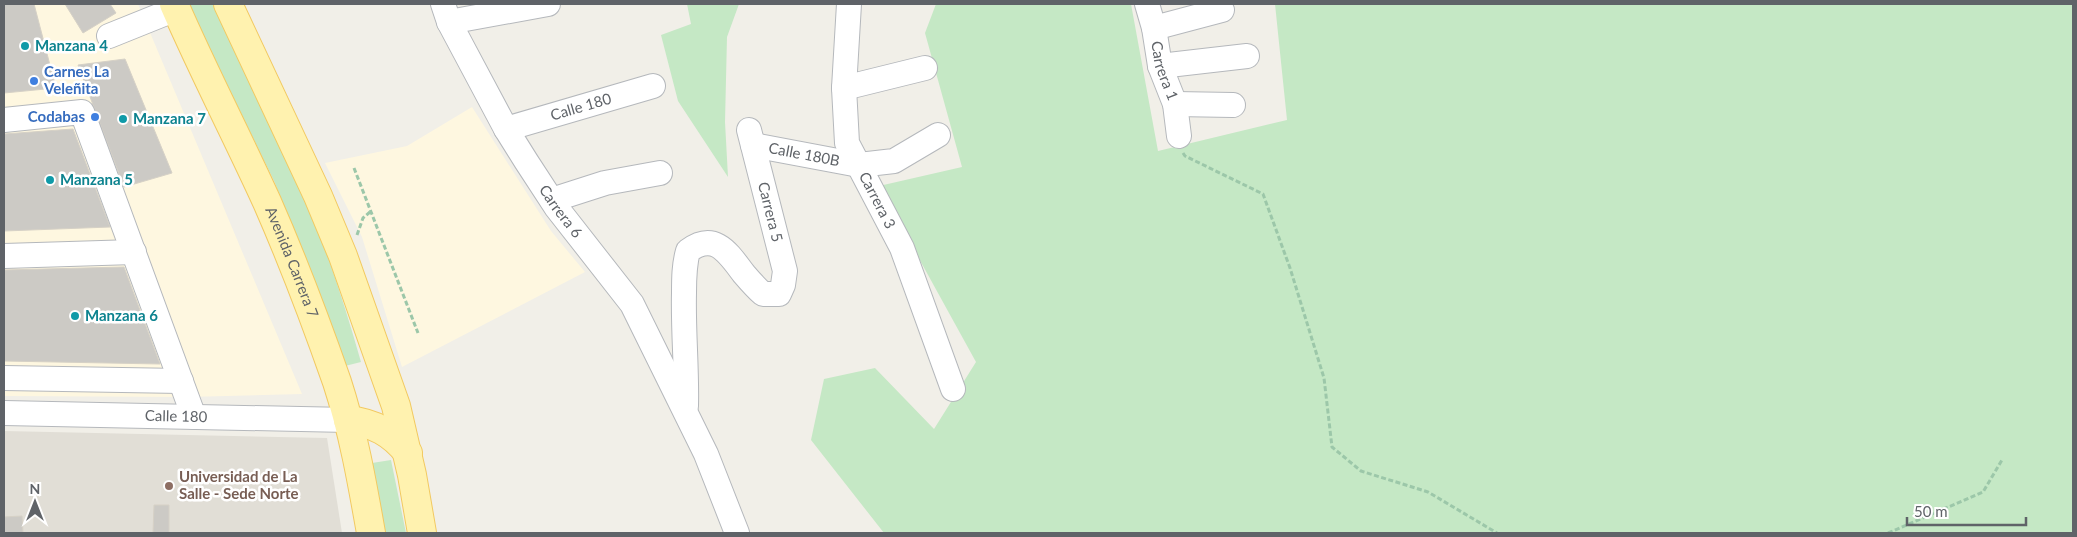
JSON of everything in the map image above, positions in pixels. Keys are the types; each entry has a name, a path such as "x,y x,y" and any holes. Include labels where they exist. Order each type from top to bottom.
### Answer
{"main road":[{"path":"228,4 331,224 396,406 408,453 422,533"},
{"name":"Avenida Carrera 7","path":"175,6 278,228 337,383 357,459 371,533"},
{"path":"348,420 371,424 382,429 392,436 408,453"}],"street":[{"path":"446,13 548,4"},
{"name":"Carrera 3","path":"850,4 844,88 847,143 902,248 953,389"},
{"name":"Carrera 1","path":"1147,4 1154,28 1160,66 1175,104 1179,136"},
{"path":"109,36 175,6"},
{"path":"1154,28 1222,10"},
{"name":"Carrera 6","path":"446,13 506,129 552,200 632,304 706,454 737,533"},
{"path":"1160,66 1246,56"},
{"path":"844,88 925,68"},
{"name":"Calle 180","path":"506,129 653,86"},
{"path":"1175,104 1233,105"},
{"path":"4,120 82,112 194,417"},
{"name":"Calle 180B","path":"751,137 859,165 894,160 938,134"},
{"name":"Carrera 5","path":"688,251 702,243 719,246 727,252 750,282 763,294 779,294 783,285 785,271 751,137"},
{"path":"552,200 605,183 660,173"},
{"name":"Carrera 6","path":"686,413 687,380 684,306 685,262 688,251"},
{"path":"4,256 134,252"},
{"path":"4,378 181,381"},
{"name":"Calle 180","path":"4,413 348,420"}],"path":[{"path":"1179,136 1180,148 1185,156 1263,194 1290,268 1324,378 1332,447 1361,471 1428,492 1497,533"},
{"path":"354,168 418,334"},
{"path":"356,238 363,218 370,212"},
{"path":"1888,533 1983,492 2002,460"}],"shaded area":[{"name":"Codabas","path":"4,4 138,4 302,394 187,397 4,396"},
{"path":"472,107 551,231 585,272 402,367 362,237 325,163 407,146"},
{"name":"Universidad de La Salle - Sede Norte","path":"4,431 327,438 342,533 4,533"}],"green space":[{"path":"188,4 213,4 272,123 295,172 321,237 361,362 345,366 296,234 274,181"},
{"path":"687,4 739,4 727,37 725,122 728,177 678,101 661,35 691,24"},
{"path":"936,4 1131,4 1158,151 1287,120 1275,4 2073,4 2073,533 884,533 811,440 824,379 875,368 934,429 976,362 879,186 962,167 925,33"},
{"path":"391,460 406,533 384,533 372,463"}],"building":[{"name":"Manzana 4","path":"4,4 34,4 56,88 4,93"},
{"path":"65,4 110,4 116,13 83,33"},
{"name":"Manzana 7","path":"125,59 172,173 124,187 78,65"},
{"name":"Manzana 5","path":"73,129 110,227 4,231 4,134"},
{"name":"Manzana 6","path":"124,267 160,364 4,361 4,270"},
{"path":"154,505 169,505 169,533 153,533"},
{"path":"22,516 23,533 4,533 4,517"}],"place":[{"name":"Manzana 4","path":"25,46"},
{"name":"Carnes La Veleñita","path":"34,81"},
{"name":"Codabas","path":"95,117"},
{"name":"Manzana 7","path":"123,119"},
{"name":"Manzana 5","path":"50,180"},
{"name":"Manzana 6","path":"75,316"},
{"name":"Universidad de La Salle - Sede Norte","path":"169,486"}]}
